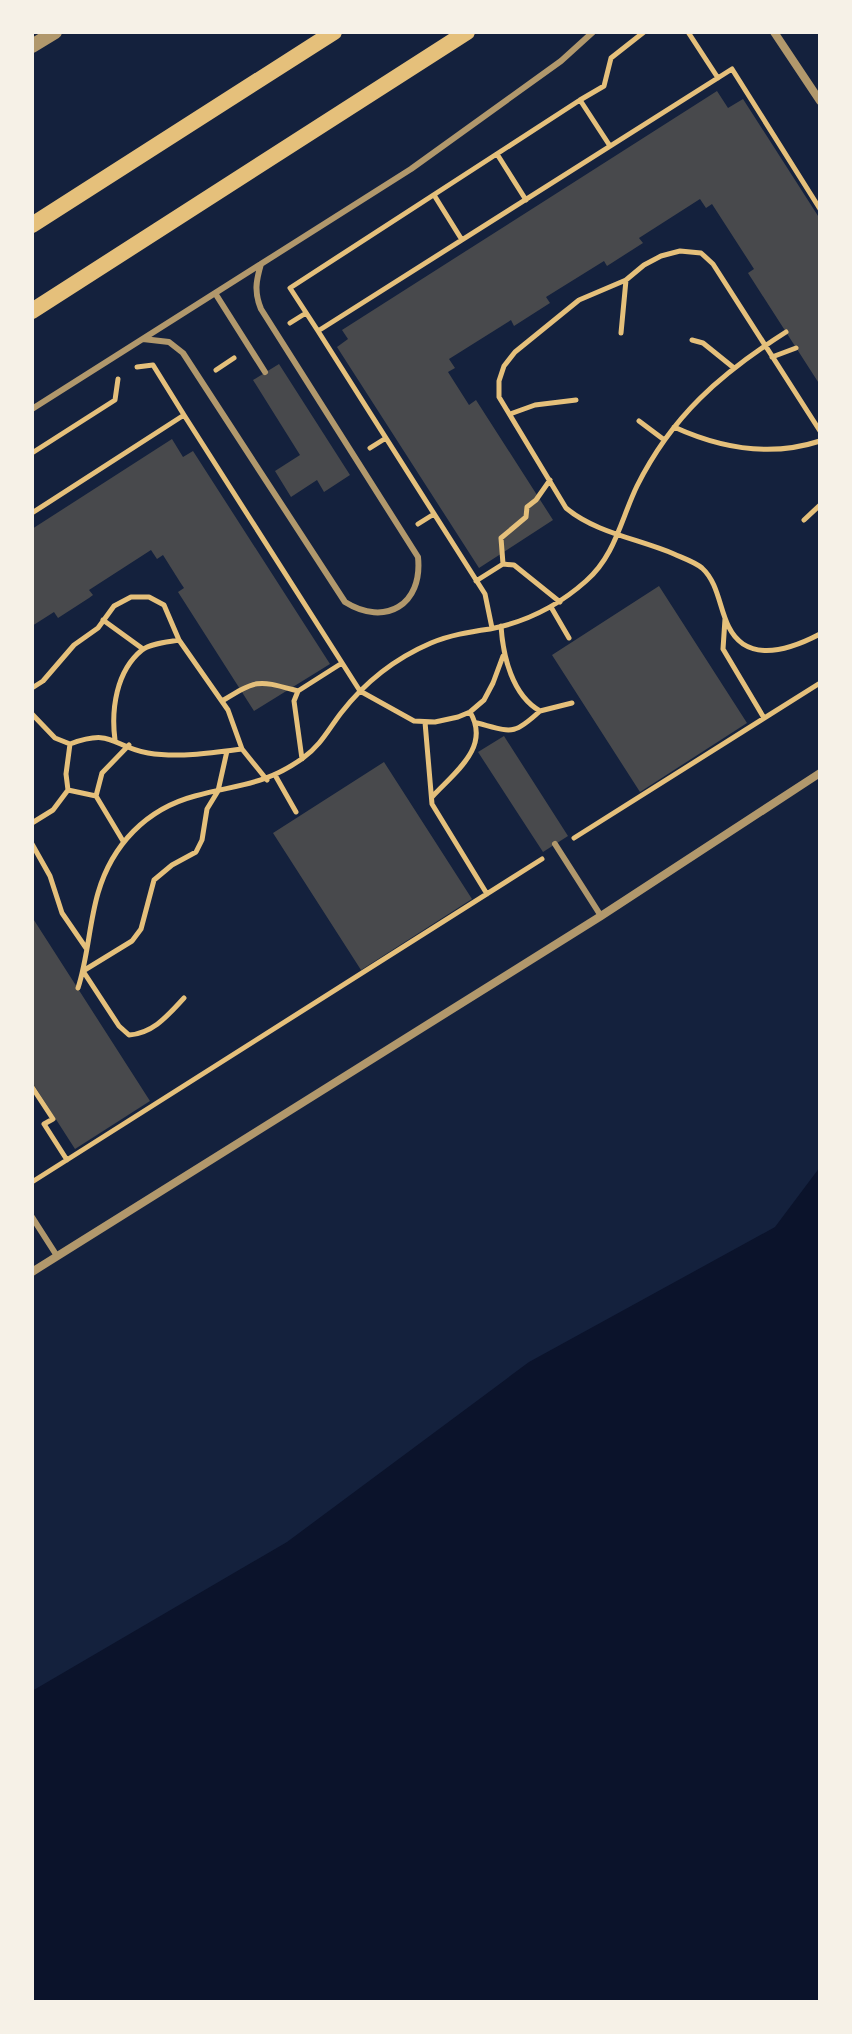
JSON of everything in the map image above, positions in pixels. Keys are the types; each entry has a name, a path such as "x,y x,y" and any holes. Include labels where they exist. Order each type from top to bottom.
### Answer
{"main road":[{"path":"32,225 334,32"},
{"path":"32,311 467,32"}],"street":[{"path":"32,46 55,32"},
{"path":"774,32 820,101"},
{"path":"32,1272 601,916 820,773"}],"lane":[{"path":"32,409 411,169 561,61 593,32"},
{"path":"143,339 169,342 183,353 345,602 358,610 372,613 387,612 400,606 417,584 418,557 261,309 255,285 261,264"},
{"path":"215,293 265,372"},
{"path":"556,846 601,916"},
{"path":"32,1217 57,1256"}],"path":[{"path":"492,628 485,594 290,288 604,86 611,58 644,32"},
{"path":"688,32 718,78"},
{"path":"318,331 732,69 820,209"},
{"path":"580,100 610,146"},
{"path":"497,154 526,200"},
{"path":"434,195 462,240"},
{"path":"820,431 713,264 701,253 680,251 661,256 626,280 579,300 515,352 504,366 499,381 499,397 566,508 580,519 650,544 701,567 711,580 731,631 743,644 760,650 780,649 802,644 820,634"},
{"path":"621,333 626,280"},
{"path":"78,988 97,895 107,868 123,841 147,817 175,801 267,780 302,759 323,742 340,714 360,691 400,658 432,642 463,632 528,619 560,602 590,578 614,545 636,489 663,439 697,398 786,332"},
{"path":"692,340 703,343 734,368"},
{"path":"772,357 796,348"},
{"path":"32,453 115,400 118,378 137,367 153,365 360,691 414,721 458,717 484,700 503,656"},
{"path":"510,414 535,405 576,400"},
{"path":"32,513 184,415"},
{"path":"639,421 663,439"},
{"path":"673,427 698,438 765,450 799,448 820,441"},
{"path":"503,564 501,538 526,517 527,507 550,480"},
{"path":"804,520 820,505"},
{"path":"476,581 503,564 514,565 560,602"},
{"path":"32,688 43,681 74,645 98,628 114,606 131,597 149,597 164,605 179,640 228,710 242,749 267,780"},
{"path":"551,607 569,638"},
{"path":"725,616 723,649 764,718"},
{"path":"103,620 143,649"},
{"path":"501,626 503,656 528,704 540,711"},
{"path":"115,740 112,716 115,695 129,667 143,649 179,640"},
{"path":"302,759 294,701 298,691 342,663"},
{"path":"222,701 252,683 266,682 298,691"},
{"path":"32,1182 487,894 556,846 820,683"},
{"path":"477,723 511,732 524,726 540,711 572,703"},
{"path":"432,797 468,757 477,742 477,723 470,712"},
{"path":"32,714 55,738 70,744 92,736 115,740 147,753 206,755 242,749"},
{"path":"425,722 432,804 487,894"},
{"path":"32,823 53,810 68,790 66,774 70,744"},
{"path":"123,841 96,796 102,773 129,745"},
{"path":"83,971 132,941 141,929 154,880 172,865 196,852 202,840 207,809 218,791 227,751"},
{"path":"275,775 296,812"},
{"path":"68,790 96,796"},
{"path":"32,844 50,876 62,913 87,950"},
{"path":"83,971 119,1026 129,1035 144,1034 184,998"},
{"path":"32,1087 53,1119 44,1124 67,1160"}],"water":[{"path":"820,1167 820,2002 32,2002 32,1691 287,1542 529,1362 775,1227"}],"building":[{"path":"717,91 728,108 743,99 820,219 820,385 748,273 754,269 712,204 706,208 700,199 639,238 643,243 607,266 604,261 546,297 550,303 514,326 511,320 449,359 455,368 448,372 469,405 476,400 553,520 479,568 337,347 348,339 342,330"},
{"path":"279,364 350,475 324,492 317,480 291,497 275,471 300,455 253,380"},
{"path":"172,439 183,457 193,451 330,664 254,711 178,592 184,588 163,555 157,559 151,550 89,590 93,595 58,618 54,612 32,626 32,529"},
{"path":"659,586 747,723 640,792 552,655"},
{"path":"504,736 568,836 543,852 478,752"},
{"path":"384,762 472,899 361,970 273,833"},
{"path":"32,917 150,1101 75,1149 32,1082"}]}
